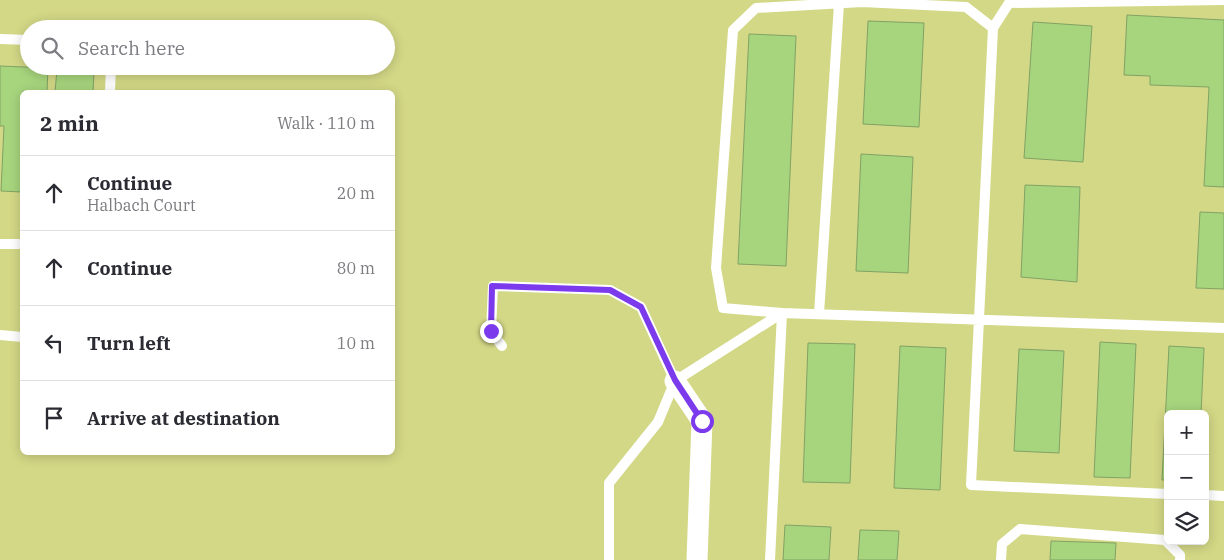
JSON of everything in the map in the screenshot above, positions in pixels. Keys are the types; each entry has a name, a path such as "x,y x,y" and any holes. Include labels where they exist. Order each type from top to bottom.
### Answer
{"street":[{"path":"675,380 702,421 697,560"}],"lane":[{"path":"1164,494 971,485 993,28 1009,3 1224,0"},
{"path":"993,28 966,7 862,2 756,8 733,30 716,268 723,308 782,313 1224,328"},
{"path":"819,314 839,4"},
{"path":"0,39 20,40"},
{"path":"110,90 111,75"},
{"path":"0,244 20,244"},
{"path":"502,346 491,331 492,286 610,290 641,307 675,380"},
{"path":"609,560 609,482 658,422 675,380 782,313"},
{"path":"770,560 782,313"},
{"path":"0,335 20,336"},
{"path":"1209,495 1224,496"},
{"path":"1001,560 1002,544 1020,529 1165,540 1180,555 1180,560"}],"shaded area":[{"path":"0,0 1224,0 1224,560 0,560"}],"building":[{"path":"1127,15 1224,20 1224,187 1204,186 1209,87 1150,85 1150,76 1124,75"},
{"path":"868,21 924,23 919,127 863,124"},
{"path":"1033,22 1092,26 1083,162 1024,158"},
{"path":"749,34 796,36 786,266 738,264"},
{"path":"0,66 20,67 20,75 48,75 47,90 20,90 20,192 1,191 4,126 0,126"},
{"path":"56,75 94,75 93,90 55,90"},
{"path":"861,154 913,157 908,273 856,271"},
{"path":"1025,185 1080,187 1077,282 1021,277"},
{"path":"1200,212 1224,213 1224,289 1196,288"},
{"path":"1100,342 1136,344 1130,478 1094,477"},
{"path":"808,343 855,344 850,483 803,482"},
{"path":"900,346 946,348 940,490 894,488"},
{"path":"1169,346 1204,348 1201,410 1166,410"},
{"path":"1019,349 1064,351 1059,453 1014,451"},
{"path":"1164,442 1164,480 1162,480"},
{"path":"785,525 831,527 829,560 783,560"},
{"path":"860,530 899,531 897,560 858,560"},
{"path":"1051,541 1116,543 1115,560 1050,560"}],"route":[{"path":"491,331 492,286 610,290 641,307 675,380 702,421"}]}
